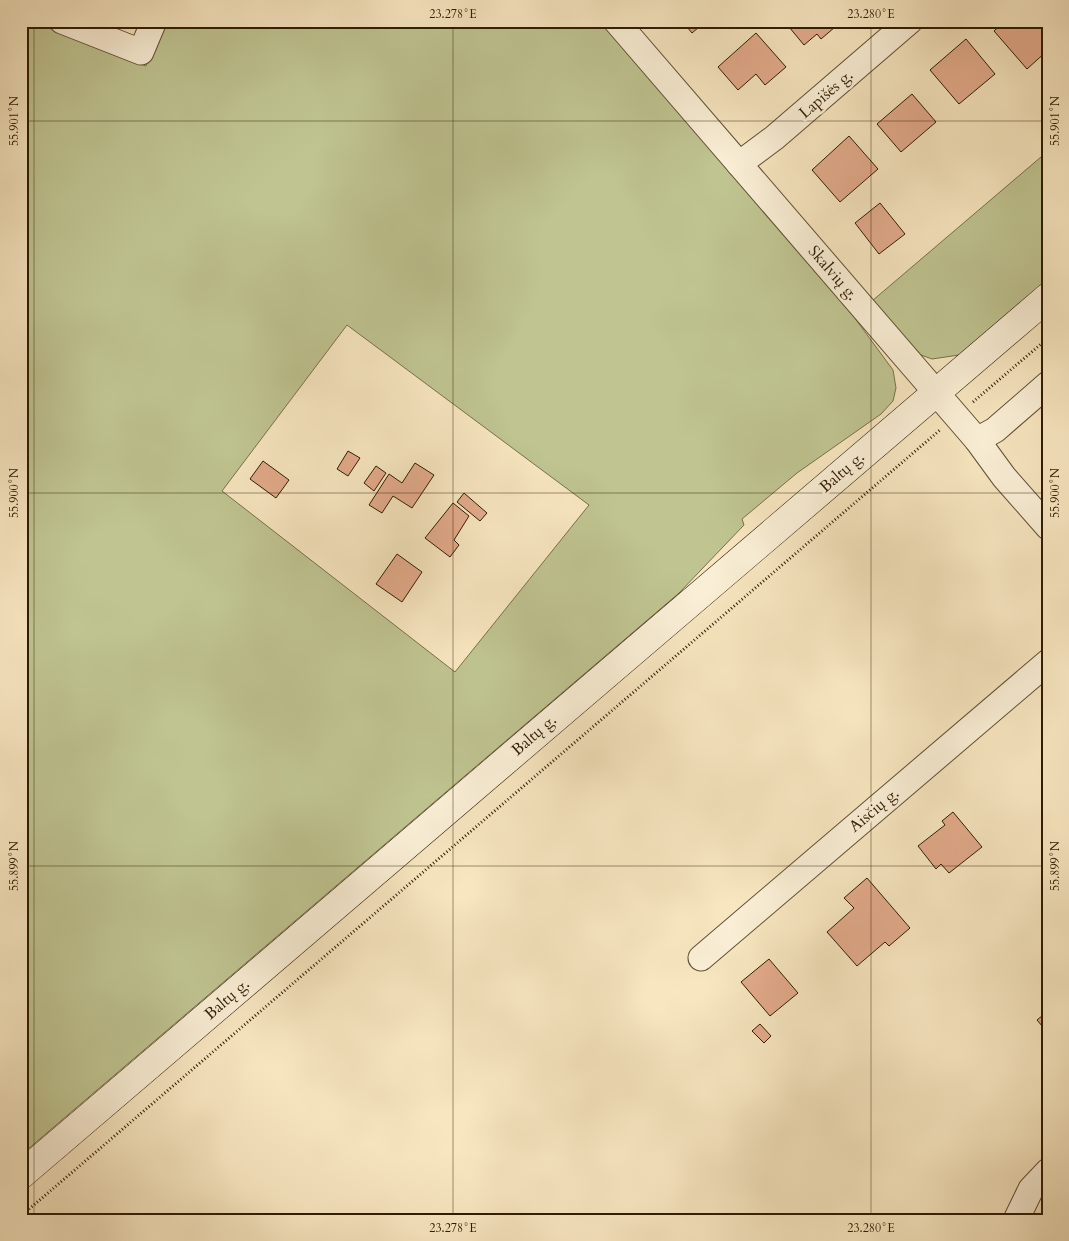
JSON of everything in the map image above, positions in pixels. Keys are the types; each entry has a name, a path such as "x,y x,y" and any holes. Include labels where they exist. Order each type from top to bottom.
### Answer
{"main road":[{"name":"Baltų g.","path":"21,1175 1048,297"}],"street":[{"path":"62,21 142,52 154,21"},
{"name":"Skalvių g.","path":"616,21 977,440 1004,477 1048,527"},
{"name":"Lapišės g.","path":"740,164 774,138 910,21"},
{"path":"977,440 995,430 1048,384"},
{"name":"Aisčių g.","path":"701,958 1048,662"},
{"path":"1016,1220 1031,1189 1048,1172"}],"path":[{"path":"21,1216 1048,338"}],"green space":[{"path":"21,21 31,21 146,66 165,21 601,21 854,317 893,370 896,388 893,401 881,414 797,473 742,519 744,525 679,593 21,1155","holes":["347,325 589,505 455,672 222,491"]},
{"path":"1048,151 1048,280 959,355 932,359 921,355 872,301"}],"building":[{"path":"682,21 706,21 692,33"},
{"path":"784,21 842,21 821,39 817,34 804,45"},
{"path":"1005,21 1048,21 1048,50 1027,69 994,31"},
{"path":"756,33 786,67 765,85 756,74 738,90 718,67"},
{"path":"966,39 995,74 959,104 930,70"},
{"path":"912,94 936,122 901,152 877,124"},
{"path":"849,136 878,169 840,202 812,170"},
{"path":"880,203 905,234 879,254 855,223"},
{"path":"348,451 360,458 348,476 337,469"},
{"path":"263,461 289,480 276,498 250,479"},
{"path":"415,463 434,475 412,508 393,496 382,513 369,505 389,474 402,483"},
{"path":"376,466 386,473 374,491 364,483"},
{"path":"464,493 487,513 480,521 457,502"},
{"path":"453,503 469,516 454,540 459,545 450,557 425,538"},
{"path":"397,554 422,572 402,602 376,584"},
{"path":"953,812 982,847 949,873 941,864 936,869 918,846 945,825 942,821"},
{"path":"867,878 910,928 889,946 885,942 857,966 827,932 854,908 844,898"},
{"path":"769,959 798,993 770,1016 741,982"},
{"path":"1048,1011 1048,1033 1037,1020"},
{"path":"760,1024 771,1036 764,1043 752,1031"}]}
